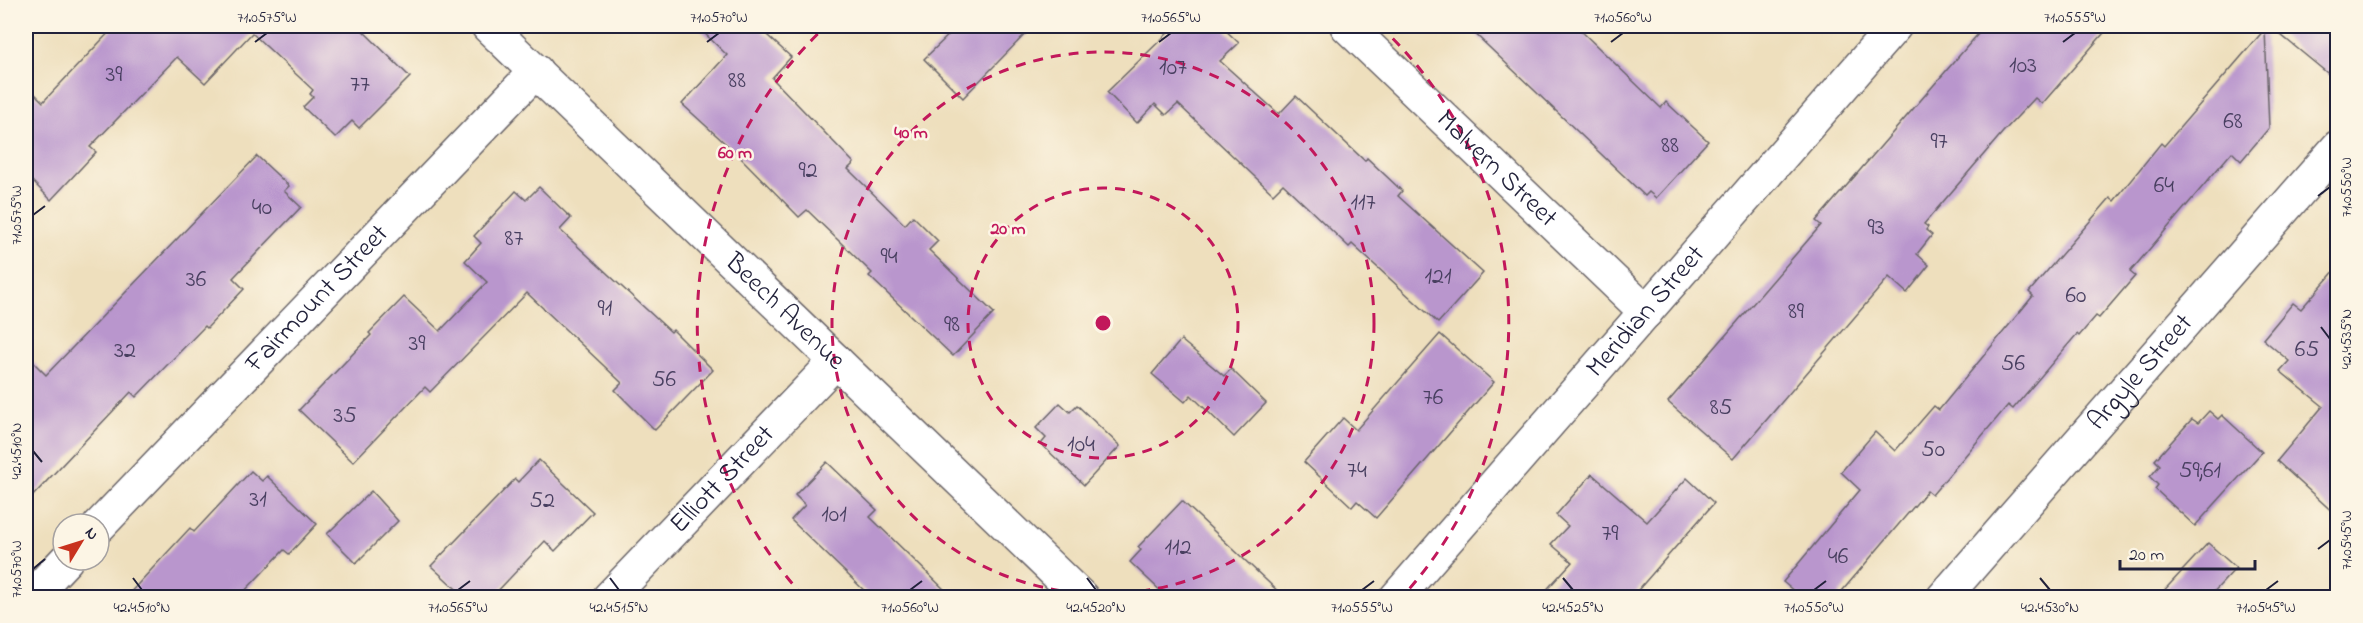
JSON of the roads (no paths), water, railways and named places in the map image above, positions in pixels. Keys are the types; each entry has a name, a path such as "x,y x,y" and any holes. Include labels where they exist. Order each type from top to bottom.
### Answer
{"street":[{"name":"Beech Avenue","path":"488,26 1082,597"},
{"name":"Malvern Street","path":"1347,26 1646,312"},
{"name":"Meridian Street","path":"1396,597 1895,26"},
{"name":"Fairmount Street","path":"111,514 536,71"},
{"name":"Argyle Street","path":"1943,597 2337,147"},
{"name":"Elliott Street","path":"609,597 836,361"},
{"path":"30,597 54,572"}]}
